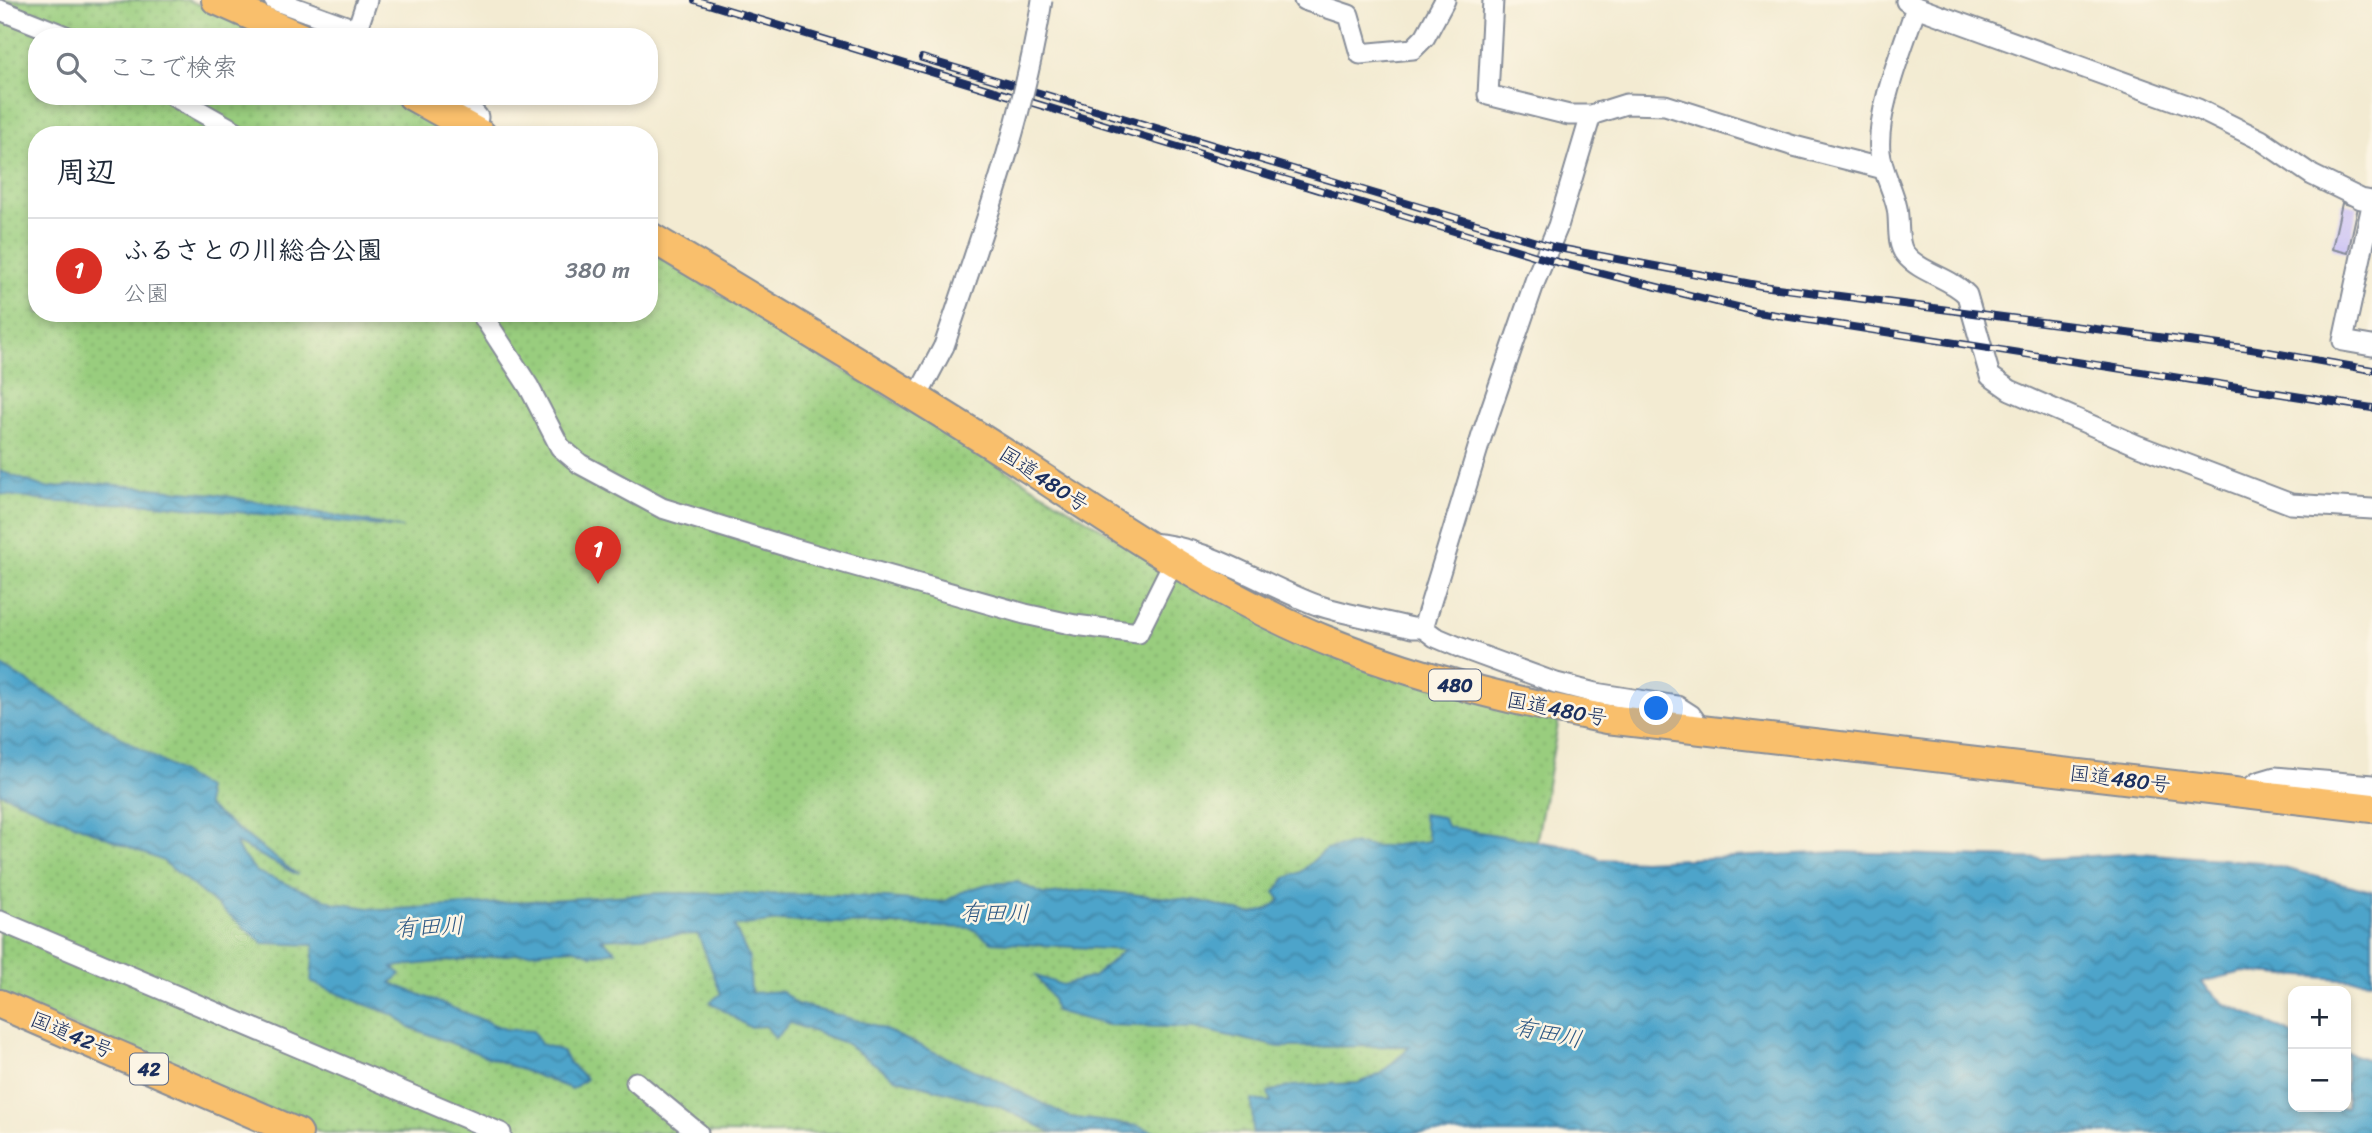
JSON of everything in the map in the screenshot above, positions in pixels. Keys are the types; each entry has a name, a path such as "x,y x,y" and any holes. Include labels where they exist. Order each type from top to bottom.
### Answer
{"highway":[{"path":"216,0 280,28"},
{"path":"428,105 466,126"},
{"name":"国道480号","path":"658,241 917,397 1173,563 1274,617 1338,645 1438,679 1496,697 1594,717 2372,808"},
{"name":"国道42号","path":"0,1004 298,1133"}],"street":[{"path":"274,0 350,28"},
{"path":"364,28 367,0"},
{"path":"917,397 944,346 1012,133 1029,70 1042,0"},
{"path":"1304,0 1349,15 1360,54 1413,49 1425,37 1445,0"},
{"path":"1493,0 1488,95 1569,115 1591,114 1626,104 1665,105 1794,146 1884,169"},
{"path":"2372,346 2343,341 2372,203 2312,175 2261,140 2198,109 1910,4 1886,102 1880,150 1884,169 1897,207 1901,248 1915,264 1958,285 1967,295 1990,376 2010,390 2139,446 2291,503 2372,509"},
{"path":"0,10 45,28"},
{"path":"189,105 226,126"},
{"path":"467,105 478,117 479,126"},
{"path":"1423,628 1482,435 1535,281 1558,226 1591,114"},
{"path":"487,322 529,387 560,447 580,464 662,508 966,599 1110,631 1138,633 1173,563"},
{"path":"1142,543 1178,546 1318,605 1412,628 1423,628 1435,637 1461,648 1556,683 1595,693 1677,706 1691,715 1702,730"},
{"path":"2243,793 2258,782 2275,777 2372,785"},
{"path":"0,921 501,1133"},
{"path":"0,1020 16,1022 30,1017"},
{"path":"636,1082 698,1133"}],"green space":[{"path":"0,0 188,0 255,28 28,28 28,105 412,105 446,126 28,126 28,322 658,322 658,257 1151,559 1559,719 1483,1133 323,1133 0,995"}],"water":[{"path":"0,471 46,488 95,483 215,494 402,528 155,504 53,502 0,494"},
{"name":"有田川","path":"0,665 206,788 207,806 298,875 235,842 241,854 257,872 335,903 382,910 664,893 841,895 944,902 962,892 987,884 1018,882 1044,895 1089,890 1201,901 1250,914 1267,910 1281,900 1275,892 1286,878 1301,872 1326,849 1352,844 1378,847 1429,841 1422,814 1442,817 1448,827 1578,848 1599,859 1643,861 1841,852 2044,859 2139,853 2260,862 2372,891 2372,981 2243,972 2201,982 2223,1003 2288,1032 2288,1112 2351,1112 2351,1054 2372,1061 2372,1133 1253,1133 1252,1100 1271,1102 1268,1092 1292,1086 1358,1083 1381,1074 1410,1046 1279,1047 1194,1028 1107,1025 1055,1011 1052,998 1036,976 1062,985 1093,977 1124,950 992,942 971,928 782,921 734,926 749,958 751,993 781,991 797,1004 874,1025 1001,1082 1069,1117 1139,1126 1157,1133 1053,1133 998,1106 895,1078 845,1043 790,1023 775,1038 766,1026 749,1027 710,1002 721,994 698,934 601,939 616,951 592,955 572,948 392,967 401,974 391,983 505,1029 533,1031 541,1044 562,1051 569,1063 586,1079 572,1089 409,1027 394,1015 311,982 314,945 263,943 163,861 0,793"}],"building":[{"path":"2342,203 2358,207 2348,253 2332,249"}],"railway":[{"path":"695,0 1549,260 1757,312 2372,408"},
{"path":"922,58 1553,247 1762,286 2251,349 2372,370"}],"place":[{"name":"ふるさとの川総合公園","path":"598,584"}]}
